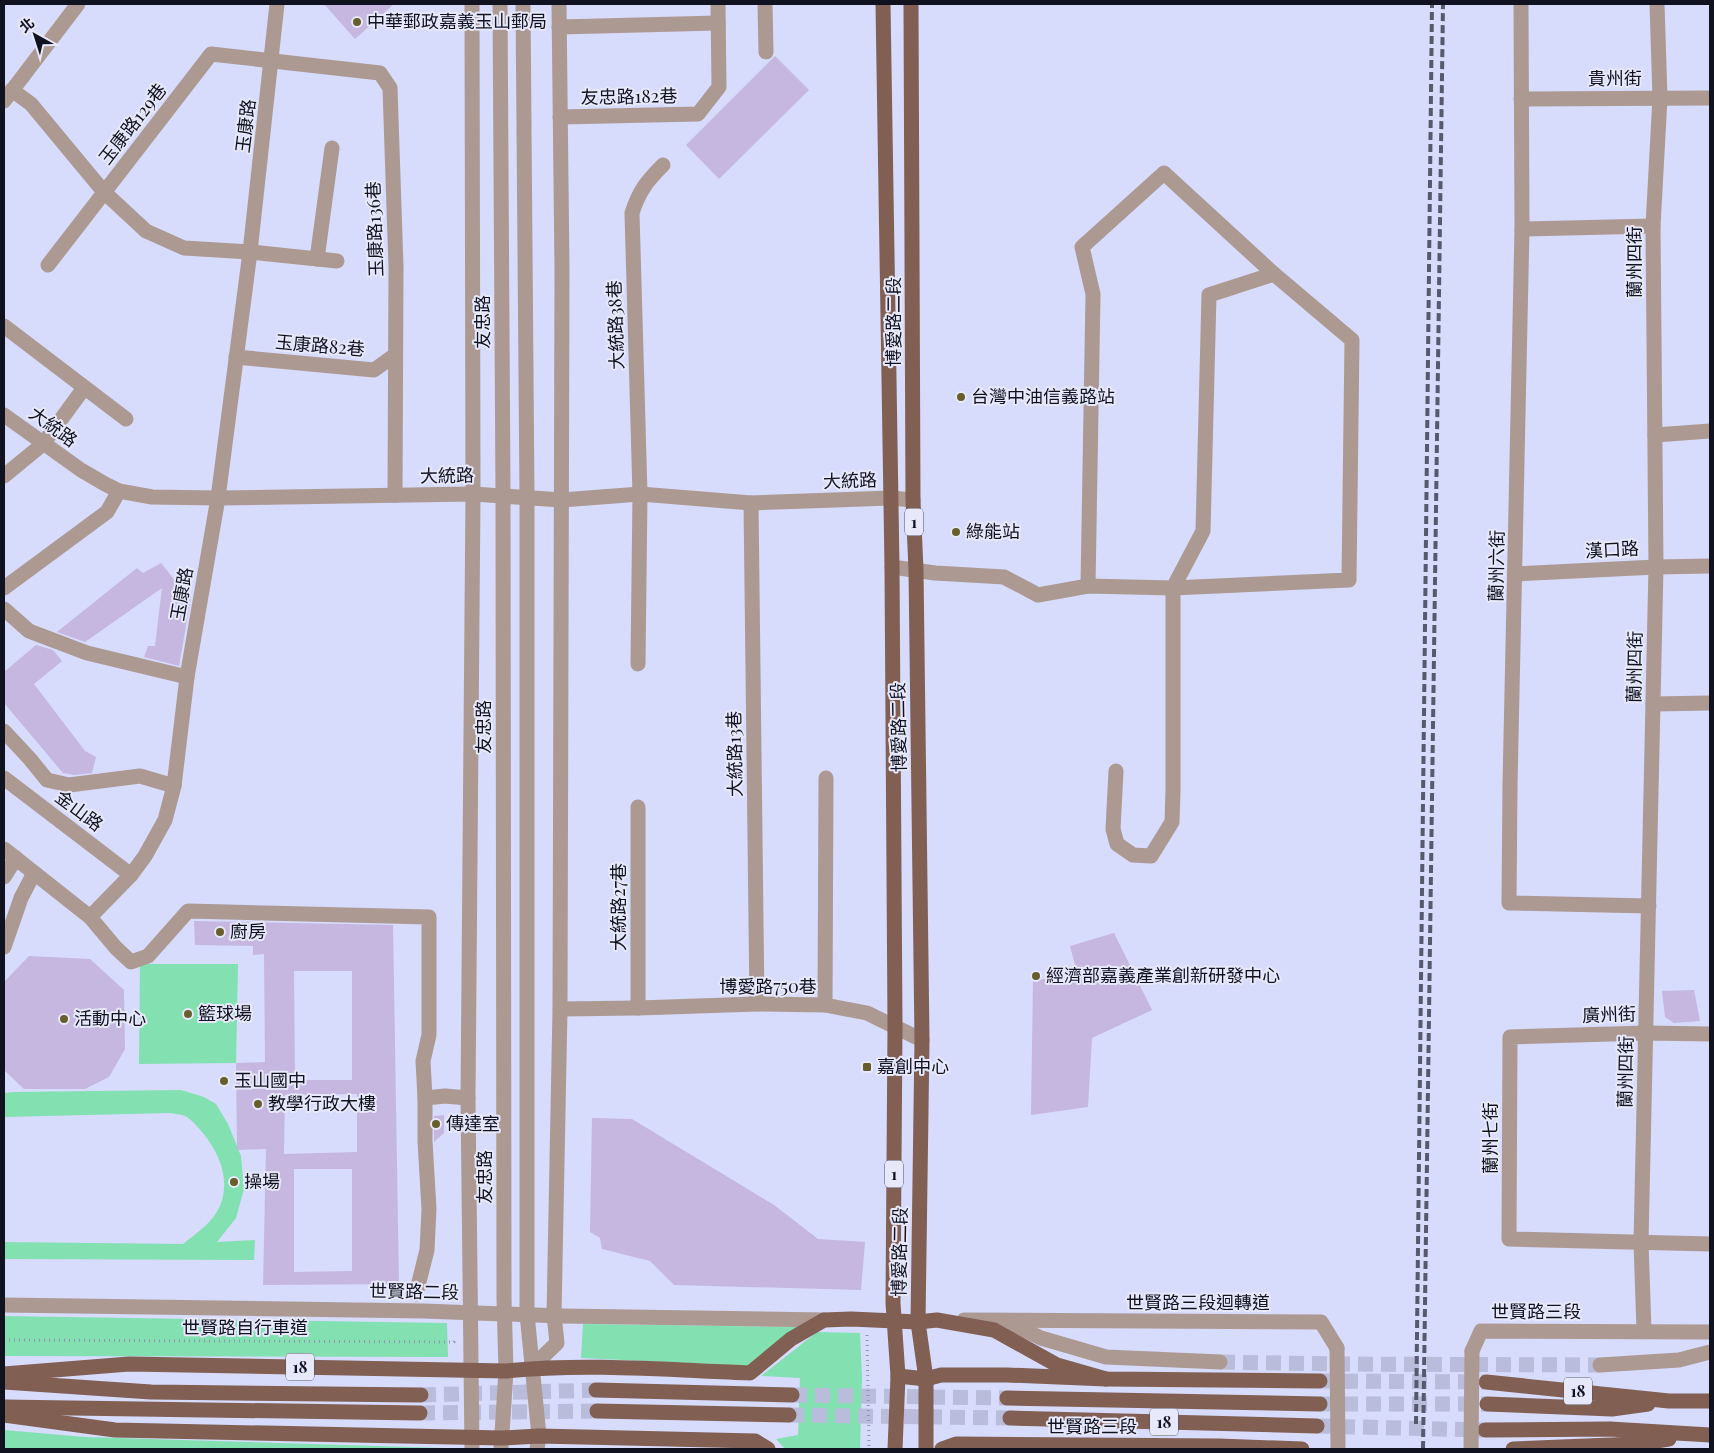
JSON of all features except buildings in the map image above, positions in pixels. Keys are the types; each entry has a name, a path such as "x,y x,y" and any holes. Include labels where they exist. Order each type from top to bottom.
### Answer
{"main road":[{"name":"博愛路二段","path":"882,4 892,567 895,1026 894,1321 898,1376 895,1449"},
{"name":"博愛路二段","path":"911,4 913,500 916,570 922,1040 918,1322 926,1379 926,1449"},
{"path":"824,1320 851,1319 918,1322 942,1320 994,1330 1057,1365 1106,1379"},
{"name":"18","path":"4,1374 129,1364 506,1371 531,1368 596,1367 750,1373 791,1339 824,1320"},
{"path":"898,1376 926,1379 941,1375 1007,1375 1106,1379 1320,1381"},
{"name":"18","path":"4,1382 151,1392 421,1395"},
{"name":"18","path":"1486,1382 1669,1400 1710,1401"},
{"path":"596,1390 792,1395"},
{"name":"世賢路三段","path":"1007,1398 1320,1404"},
{"name":"18","path":"1487,1404 1612,1410 1669,1400"},
{"path":"4,1407 420,1414"},
{"path":"597,1411 789,1415"},
{"path":"4,1415 115,1430 501,1444 761,1445"},
{"name":"世賢路三段","path":"1010,1418 1317,1426"},
{"name":"18","path":"1486,1430 1610,1430 1706,1435"},
{"name":"18","path":"1513,1449 1636,1444 1706,1435"},
{"name":"世賢路三段","path":"942,1449 956,1444 1219,1446 1302,1449"}],"street":[{"path":"78,4 8,95 31,104 104,192 146,231 184,248 250,252 337,261"},
{"name":"玉康路","path":"90,917 131,875 145,856 165,820 174,786 187,677 218,498 250,252 277,4"},
{"name":"友忠路","path":"472,4 473,494 466,1312 471,1370 472,1443"},
{"name":"友忠路","path":"500,4 504,1312 506,1371 501,1444"},
{"path":"523,4 527,497 527,1314 538,1443"},
{"path":"531,1368 557,1343 554,1315 560,1009 562,500 559,4"},
{"path":"559,27 718,23 718,4"},
{"path":"766,4 766,52"},
{"name":"蘭州六街","path":"1521,4 1522,229 1509,903 1649,906"},
{"name":"蘭州四街","path":"1644,1331 1641,1242 1656,567 1653,226 1660,98 1657,4"},
{"name":"友忠路182巷","path":"560,117 698,114 719,87 718,23"},
{"name":"玉康路129巷","path":"48,265 211,54 272,60"},
{"name":"玉康路136巷","path":"272,60 380,73 390,88 396,267 395,495"},
{"name":"貴州街","path":"1521,98 1710,98"},
{"path":"317,259 332,148"},
{"name":"大統路38巷","path":"640,494 632,213 638,194 648,179 663,165"},
{"path":"892,567 1004,577 1038,595 1088,586 1173,588 1349,580 1352,340 1274,274 1164,173 1082,247 1093,294 1088,586"},
{"path":"1522,229 1653,226"},
{"path":"1116,771 1113,829 1117,844 1133,855 1152,856 1172,822 1173,588 1203,531 1209,295 1274,274"},
{"path":"4,326 126,419"},
{"name":"玉康路82巷","path":"236,357 374,370 395,355"},
{"path":"4,476 43,444 84,388"},
{"name":"大統路","path":"4,415 43,444 119,492 152,497 218,498 473,494 562,500 640,494 751,503 891,498 913,500"},
{"path":"1655,435 1710,431"},
{"path":"4,588 107,512 119,492"},
{"path":"638,664 640,494"},
{"name":"大統路13巷","path":"751,503 757,1004"},
{"name":"漢口路","path":"1515,574 1710,566"},
{"path":"4,609 29,631 88,654 187,677"},
{"path":"1653,704 1710,703"},
{"path":"4,731 47,780 69,786 140,776 174,786"},
{"name":"金山路","path":"4,778 131,875"},
{"path":"826,778 826,1006"},
{"name":"大統路27巷","path":"638,807 638,1008"},
{"path":"4,877 10,854 90,917 131,962 148,956 188,910 429,917 429,1035 423,1061 429,1209 427,1250 416,1294"},
{"path":"4,947 21,898 34,873"},
{"name":"博愛路750巷","path":"560,1009 757,1004 826,1006 867,1012 922,1040"},
{"name":"廣州街","path":"1510,1037 1646,1033 1710,1034"},
{"name":"蘭州七街","path":"1510,1037 1509,1239 1641,1242"},
{"path":"425,1098 445,1096 468,1098"},
{"path":"1641,1242 1710,1244"},
{"name":"世賢路二段","path":"4,1305 504,1312 554,1315 824,1320"},
{"name":"世賢路三段迴轉道","path":"942,1320 1321,1322 1337,1348 1338,1449"},
{"path":"1004,1321 1041,1338 1106,1357 1220,1362"},
{"name":"世賢路三段","path":"1471,1449 1472,1351 1481,1331 1710,1332"},
{"path":"1600,1365 1679,1360 1710,1352"}],"path":[{"name":"世賢路自行車道","path":"4,1340 454,1342 466,1312"},
{"path":"866,1333 869,1449"}],"green space":[{"name":"籃球場","path":"140,964 238,964 236,1063 139,1064"},
{"name":"操場","path":"181,1090 204,1097 216,1104 228,1124 241,1156 244,1189 236,1218 217,1242 255,1240 254,1260 4,1259 4,1242 183,1244 204,1227 217,1212 223,1196 224,1176 214,1148 198,1127 185,1116 170,1113 4,1117 4,1093"},
{"path":"4,1316 447,1323 448,1357 4,1356"},
{"path":"583,1324 801,1327 749,1366 581,1358"},
{"path":"817,1332 860,1333 862,1377 860,1449 785,1449 776,1439 798,1435 800,1378 761,1376"},
{"path":"4,1430 85,1437 444,1448 4,1449"}],"tunnel":[{"path":"1220,1362 1600,1365"},
{"path":"1320,1381 1485,1382"},
{"path":"421,1395 596,1390"},
{"path":"792,1395 1007,1398"},
{"path":"1320,1404 1487,1404"},
{"path":"420,1413 597,1411"},
{"path":"789,1415 1010,1418"},
{"path":"1317,1426 1483,1430"}],"railway":[{"path":"1416,1424 1432,4"},
{"path":"1423,1449 1443,4"}],"place":[{"name":"中華郵政嘉義玉山郵局","path":"357,22"},
{"name":"台灣中油信義路站","path":"961,397"},
{"name":"綠能站","path":"956,532"},
{"name":"廚房","path":"220,932"},
{"name":"經濟部嘉義產業創新研發中心","path":"1036,976"},
{"name":"籃球場","path":"188,1014"},
{"name":"活動中心","path":"64,1019"},
{"name":"嘉創中心","path":"867,1067"},
{"name":"玉山國中","path":"224,1081"},
{"name":"教學行政大樓","path":"258,1104"},
{"name":"傳達室","path":"436,1124"},
{"name":"操場","path":"234,1182"}]}
